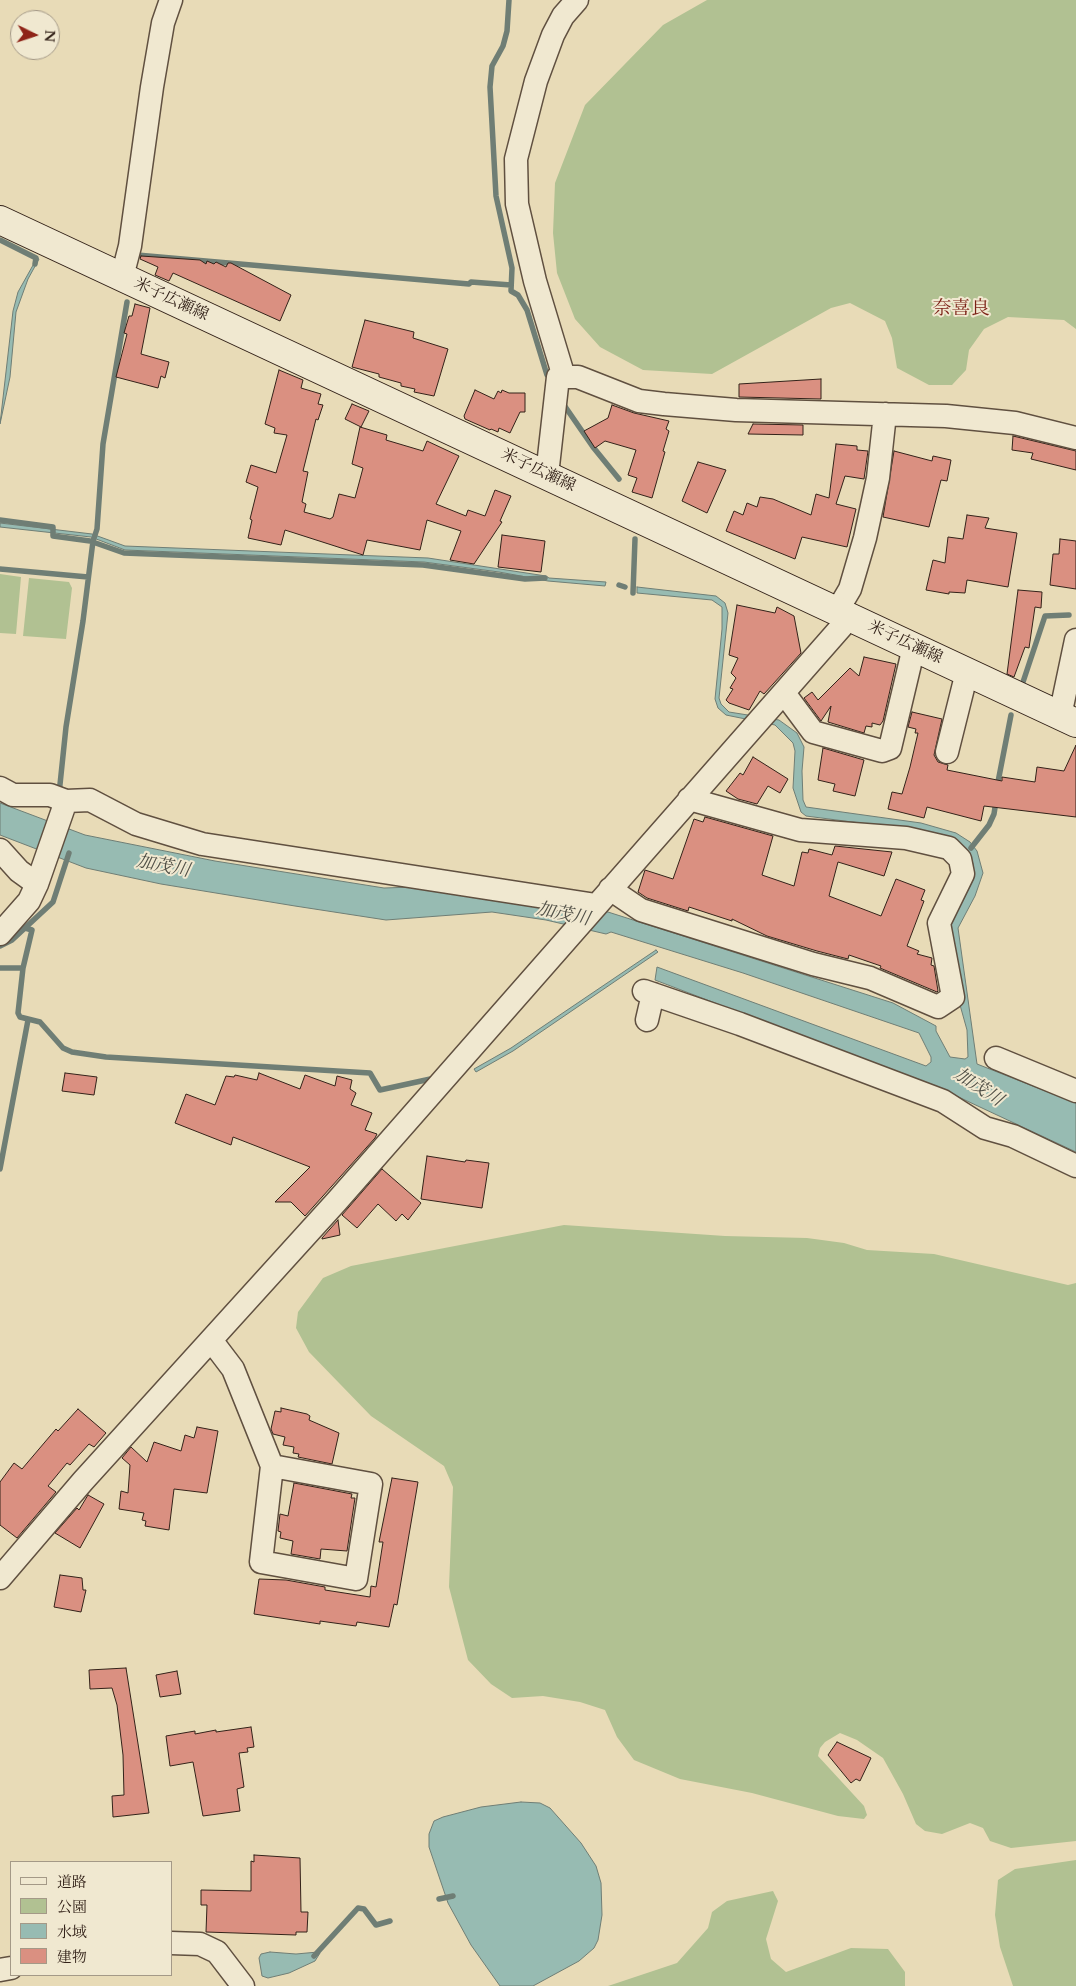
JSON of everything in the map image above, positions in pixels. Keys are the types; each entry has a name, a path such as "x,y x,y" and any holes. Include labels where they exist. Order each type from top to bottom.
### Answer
{"main road":[{"name":"米子広瀬線","path":"0,220 1068,719"}],"street":[{"path":"122,277 130,246 165,12 171,0"},
{"path":"564,377 534,281 517,204 516,167 521,134 536,81 553,35 563,16 577,0"},
{"path":"547,475 558,377 578,377 639,401 664,404 736,410 886,414 1015,423 1076,438"},
{"path":"0,1578 83,1481 350,1186 784,693 844,614 865,538 878,478 886,414"},
{"path":"1068,719 1076,640"},
{"path":"784,693 813,732 882,751 890,748 914,648"},
{"path":"946,752 967,672"},
{"path":"0,788 13,794 50,795 66,800 90,800 136,824 202,844 603,897 813,964 870,978 938,1007 953,997 939,923 963,874 960,860 949,848 906,838 800,830 689,799"},
{"path":"0,934 29,901 37,884 66,800"},
{"path":"0,850 19,871 37,884"},
{"path":"647,1020 648,993 942,1101 986,1128 1013,1136 1076,1166"},
{"path":"996,1058 1076,1091"},
{"path":"211,1340 233,1369 272,1466 261,1562 356,1579 371,1484 272,1466"},
{"path":"172,1943 200,1944 216,1952 243,1986"}],"green space":[{"path":"707,0 1076,0 1076,329 1064,320 1008,317 984,329 969,350 966,370 952,385 929,385 897,368 892,338 885,321 850,303 831,308 712,374 643,370 600,347 575,319 557,273 553,233 555,183 585,105 663,25"},
{"path":"0,574 21,577 16,634 0,633"},
{"path":"29,578 69,582 72,588 66,639 23,636"},
{"path":"564,1225 725,1236 807,1238 844,1243 867,1250 934,1254 1068,1285 1076,1283 1076,1841 1011,1848 990,1841 983,1828 970,1823 942,1834 925,1831 916,1824 903,1794 883,1758 857,1740 840,1733 825,1742 820,1748 818,1756 864,1806 867,1815 864,1819 838,1816 752,1793 680,1779 634,1760 617,1737 605,1710 580,1702 543,1696 512,1698 491,1684 468,1660 449,1587 453,1487 444,1466 371,1416 309,1352 296,1328 298,1312 323,1278 351,1266"},
{"path":"1076,1860 1076,1986 1013,1986 1000,1947 995,1915 998,1880 1015,1869"},
{"path":"773,1891 778,1901 766,1939 771,1959 786,1972 851,1948 888,1949 905,1972 905,1986 608,1986 677,1963 708,1928 712,1912 727,1901"}],"water":[{"path":"37,258 39,259 28,279 16,312 10,377 0,424 13,311 18,292"},
{"path":"0,523 92,534 125,546 428,558 549,578 606,582 605,586 548,581 424,562 125,550 91,537 0,527"},
{"name":"加茂川","path":"637,587 716,596 725,603 728,613 719,698 721,704 729,712 779,720 797,733 804,747 802,771 803,800 806,807 921,823 956,833 970,842 977,851 983,873 975,896 958,928 977,1064 1076,1103 1076,1152 950,1093 655,980 657,967 926,1066 931,1062 931,1057 919,1033 743,973 611,932 606,934 546,920 492,912 386,920 295,906 161,884 86,868 0,835 0,803 85,835 215,861 384,888 443,886 608,912 893,1003 936,1026 936,1031 950,1057 965,1059 968,1057 967,1030 955,987 947,933 973,880 973,864 970,856 914,830 806,816 801,812 793,788 795,751 793,743 775,725 726,715 718,708 715,699 722,629 722,607 712,600 637,593"},
{"path":"656,950 658,952 513,1051 476,1072 474,1069 511,1048"},
{"path":"521,1802 540,1803 550,1808 581,1843 596,1866 601,1883 602,1915 598,1940 594,1948 579,1961 533,1986 500,1986 471,1945 448,1903 429,1847 429,1834 434,1821 443,1817 481,1807"},
{"path":"270,1952 320,1953 315,1961 289,1973 268,1978 262,1976 259,1958 261,1954"}],"building":[{"path":"141,256 200,260 206,264 207,261 214,264 216,262 226,267 228,263 231,263 291,295 280,321 173,273 169,281 155,275 158,267 140,259"},
{"path":"135,304 150,308 141,354 169,362 165,378 161,376 158,388 116,377 127,334 124,333"},
{"path":"365,320 414,332 413,338 448,349 434,396 414,392 415,389 401,386 401,383 379,377 379,374 352,367"},
{"path":"279,370 303,380 301,388 321,394 318,404 323,405 318,420 316,419 303,471 308,472 302,502 306,504 304,512 330,519 333,517 339,494 355,498 363,468 352,464 360,427 387,435 386,440 423,451 427,441 459,456 436,504 466,516 468,510 485,516 495,490 511,496 500,521 502,522 474,564 450,560 461,531 427,520 420,550 367,540 363,555 285,530 281,545 248,538 252,520 250,519 258,487 246,482 251,465 276,473 287,435 274,433 275,428 265,424"},
{"path":"821,379 821,399 739,397 739,384"},
{"path":"475,390 494,399 498,391 501,393 502,390 509,393 525,393 525,412 520,412 510,433 499,428 498,432 490,430 465,419 464,416"},
{"path":"352,404 369,411 361,427 345,419"},
{"path":"612,405 634,413 669,421 666,429 669,431 663,451 665,452 652,498 632,492 637,478 628,475 636,450 605,441 595,448 584,431 608,418"},
{"path":"753,424 803,425 803,435 748,434"},
{"path":"1013,436 1076,451 1076,470 1031,459 1033,453 1012,450"},
{"path":"836,444 857,446 857,450 868,451 864,479 845,476 836,504 856,509 847,547 802,537 795,559 726,531 734,511 743,515 747,503 757,507 760,497 773,499 811,515 816,494 829,498"},
{"path":"894,451 932,461 933,456 951,460 947,481 941,480 929,527 883,517"},
{"path":"698,462 726,470 707,513 682,501"},
{"path":"967,515 989,518 985,528 1017,533 1008,587 967,580 965,593 949,592 949,594 926,590 933,560 945,563 948,537 963,539"},
{"path":"502,535 545,541 541,572 498,567"},
{"path":"1060,539 1076,541 1076,589 1050,585 1053,554 1059,554"},
{"path":"1018,590 1042,592 1041,608 1035,607 1029,648 1025,647 1014,677 1007,674"},
{"path":"737,605 775,613 777,607 794,616 801,653 764,694 760,691 749,710 729,703 726,700 733,689 730,688 736,678 731,673 738,658 729,655"},
{"path":"864,657 896,664 883,721 880,725 872,723 872,727 866,726 864,733 828,722 831,706 821,721 804,698 812,692 818,700 850,668 859,676"},
{"path":"912,712 942,719 934,755 938,762 948,765 947,770 1002,781 1002,777 1035,782 1037,767 1064,771 1076,745 1076,817 984,806 981,821 927,807 924,818 888,809 892,792 902,794 910,767 918,733 915,733 916,729 908,727"},
{"path":"823,748 864,760 855,796 833,791 835,784 818,780"},
{"path":"753,757 788,779 780,793 768,786 757,804 738,799 726,791 740,773 743,775"},
{"path":"705,817 773,836 762,875 794,886 802,852 808,853 809,849 832,855 835,846 892,852 884,876 838,862 829,896 881,916 896,879 925,890 921,900 924,901 907,946 919,951 917,954 932,958 931,965 934,966 938,991 880,968 881,966 849,955 848,959 817,951 767,936 732,919 732,921 689,907 688,911 647,898 638,892 645,870 673,879 694,819 703,822"},
{"path":"65,1073 97,1077 94,1095 62,1091"},
{"path":"259,1073 300,1089 305,1075 335,1086 337,1076 352,1080 350,1089 356,1093 351,1105 372,1113 365,1130 377,1134 375,1138 305,1216 291,1202 275,1202 310,1167 233,1137 231,1145 175,1123 186,1094 215,1105 226,1076 234,1077 235,1075 257,1080"},
{"path":"427,1156 465,1162 466,1160 489,1163 482,1208 421,1199"},
{"path":"382,1169 421,1203 408,1220 402,1214 396,1221 378,1204 357,1228 342,1215"},
{"path":"338,1220 340,1235 322,1239 322,1238"},
{"path":"281,1408 307,1414 310,1416 309,1420 339,1433 332,1464 298,1457 299,1454 293,1453 294,1447 283,1445 285,1437 273,1434 271,1429 275,1411 281,1412"},
{"path":"78,1409 106,1433 94,1447 89,1444 70,1465 67,1463 48,1486 56,1492 17,1538 0,1525 0,1482 14,1463 22,1469 56,1429 58,1431"},
{"path":"197,1427 218,1431 207,1493 174,1489 169,1530 145,1526 146,1521 142,1520 144,1513 119,1509 121,1491 128,1493 130,1465 122,1458 131,1447 147,1462 154,1442 181,1451 185,1435 194,1438"},
{"path":"392,1478 418,1482 397,1605 394,1604 389,1627 357,1622 356,1626 320,1621 320,1624 254,1614 259,1579 286,1580 325,1587 325,1590 370,1597 371,1586 376,1587 383,1542 379,1542"},
{"path":"294,1483 352,1494 351,1498 355,1498 347,1551 321,1549 320,1559 291,1554 293,1541 280,1538 281,1532 278,1531 280,1514 288,1516"},
{"path":"88,1495 104,1504 80,1548 55,1533 77,1508 79,1510"},
{"path":"60,1575 82,1578 83,1590 86,1590 81,1612 54,1607"},
{"path":"126,1668 149,1813 113,1817 112,1796 124,1795 123,1755 117,1705 112,1688 90,1689 89,1670"},
{"path":"177,1671 181,1694 160,1697 156,1675"},
{"path":"251,1727 254,1747 247,1748 248,1752 239,1753 244,1787 237,1789 240,1811 203,1816 193,1762 170,1766 166,1736 195,1731 195,1734"},
{"path":"837,1742 871,1758 860,1781 856,1779 851,1783 828,1755"},
{"path":"254,1855 300,1858 301,1912 308,1912 307,1932 296,1932 296,1935 206,1932 207,1905 201,1905 201,1890 251,1891 251,1861 254,1862"}],"waterway":[{"path":"509,0 507,31 503,46 492,66 490,87 496,196 512,268 511,291 518,295 527,310 547,375"},
{"path":"0,240 36,258 35,264"},
{"path":"137,255 469,284 471,282 511,285"},
{"path":"59,794 66,727 83,621 93,541 97,529 103,444 127,302"},
{"path":"564,405 593,447 619,479"},
{"path":"0,520 53,527 53,536 90,541 124,553 423,565 525,579 545,578"},
{"path":"633,593 635,539"},
{"path":"0,569 88,577"},
{"path":"619,585 625,587"},
{"path":"1023,682 1045,616 1069,615"},
{"path":"997,787 1011,715"},
{"path":"971,848 989,825 994,814 996,801"},
{"path":"0,946 12,940 53,902 69,853"},
{"path":"25,928 32,930 23,968 18,1013 20,1017 40,1022 63,1048 72,1052 106,1057 370,1073 380,1090 435,1078"},
{"path":"0,968 23,968"},
{"path":"0,1169 28,1020"},
{"path":"439,1899 453,1896"},
{"path":"314,1956 358,1908 364,1909 376,1925 390,1921"}],"district":[{"name":"奈喜良","path":"961,310"}]}
